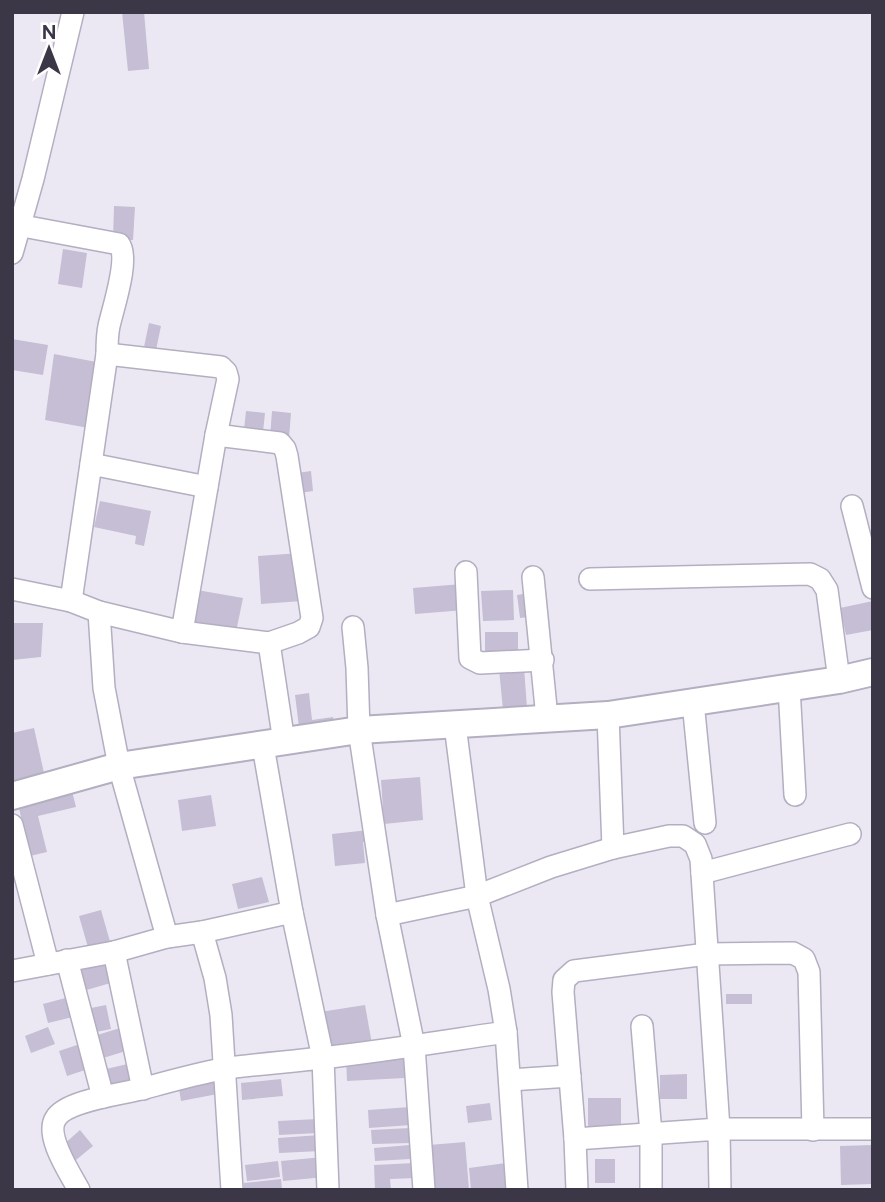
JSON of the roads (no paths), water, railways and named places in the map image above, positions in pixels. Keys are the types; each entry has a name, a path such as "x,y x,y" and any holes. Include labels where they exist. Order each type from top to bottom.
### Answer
{"street":[{"path":"12,253 16,225 33,179 73,12"},
{"path":"16,225 119,244 123,254 108,329 107,354 71,601"},
{"path":"107,354 221,368 228,379 182,632"},
{"path":"12,589 71,601 99,612 182,632 269,643 298,633 309,626 312,618 285,449 280,443 216,435"},
{"path":"91,464 207,487"},
{"path":"852,506 873,588"},
{"path":"466,572 470,659 480,663 542,660"},
{"path":"590,579 810,574 820,579 827,590 839,680"},
{"path":"533,577 547,718"},
{"path":"99,612 104,688 119,766 166,937"},
{"path":"353,627 359,730 387,915 415,1046 424,1190"},
{"path":"269,643 273,743 292,912 323,1058 328,1190"},
{"path":"12,796 119,766 359,730 608,715 839,680 873,672"},
{"path":"789,687 795,795"},
{"path":"693,702 705,823"},
{"path":"608,715 613,848"},
{"path":"455,725 477,896 499,989 506,1032 517,1190"},
{"path":"12,825 103,1097"},
{"path":"702,873 850,834"},
{"path":"387,915 477,896 551,867 613,848 669,836 683,836 695,844 701,859 708,954 720,1190"},
{"path":"12,971 114,952 166,937 202,932 292,912"},
{"path":"202,932 215,978 221,1015 232,1190"},
{"path":"114,952 143,1089"},
{"path":"577,1190 563,992 564,980 574,971 708,954 793,953 804,959 809,972 813,1130"},
{"path":"642,1026 651,1134 651,1190"},
{"path":"79,1190 56,1144 51,1125 57,1114 76,1104 225,1069 506,1032"},
{"path":"510,1080 570,1076"},
{"path":"575,1139 719,1129 873,1129"}]}
